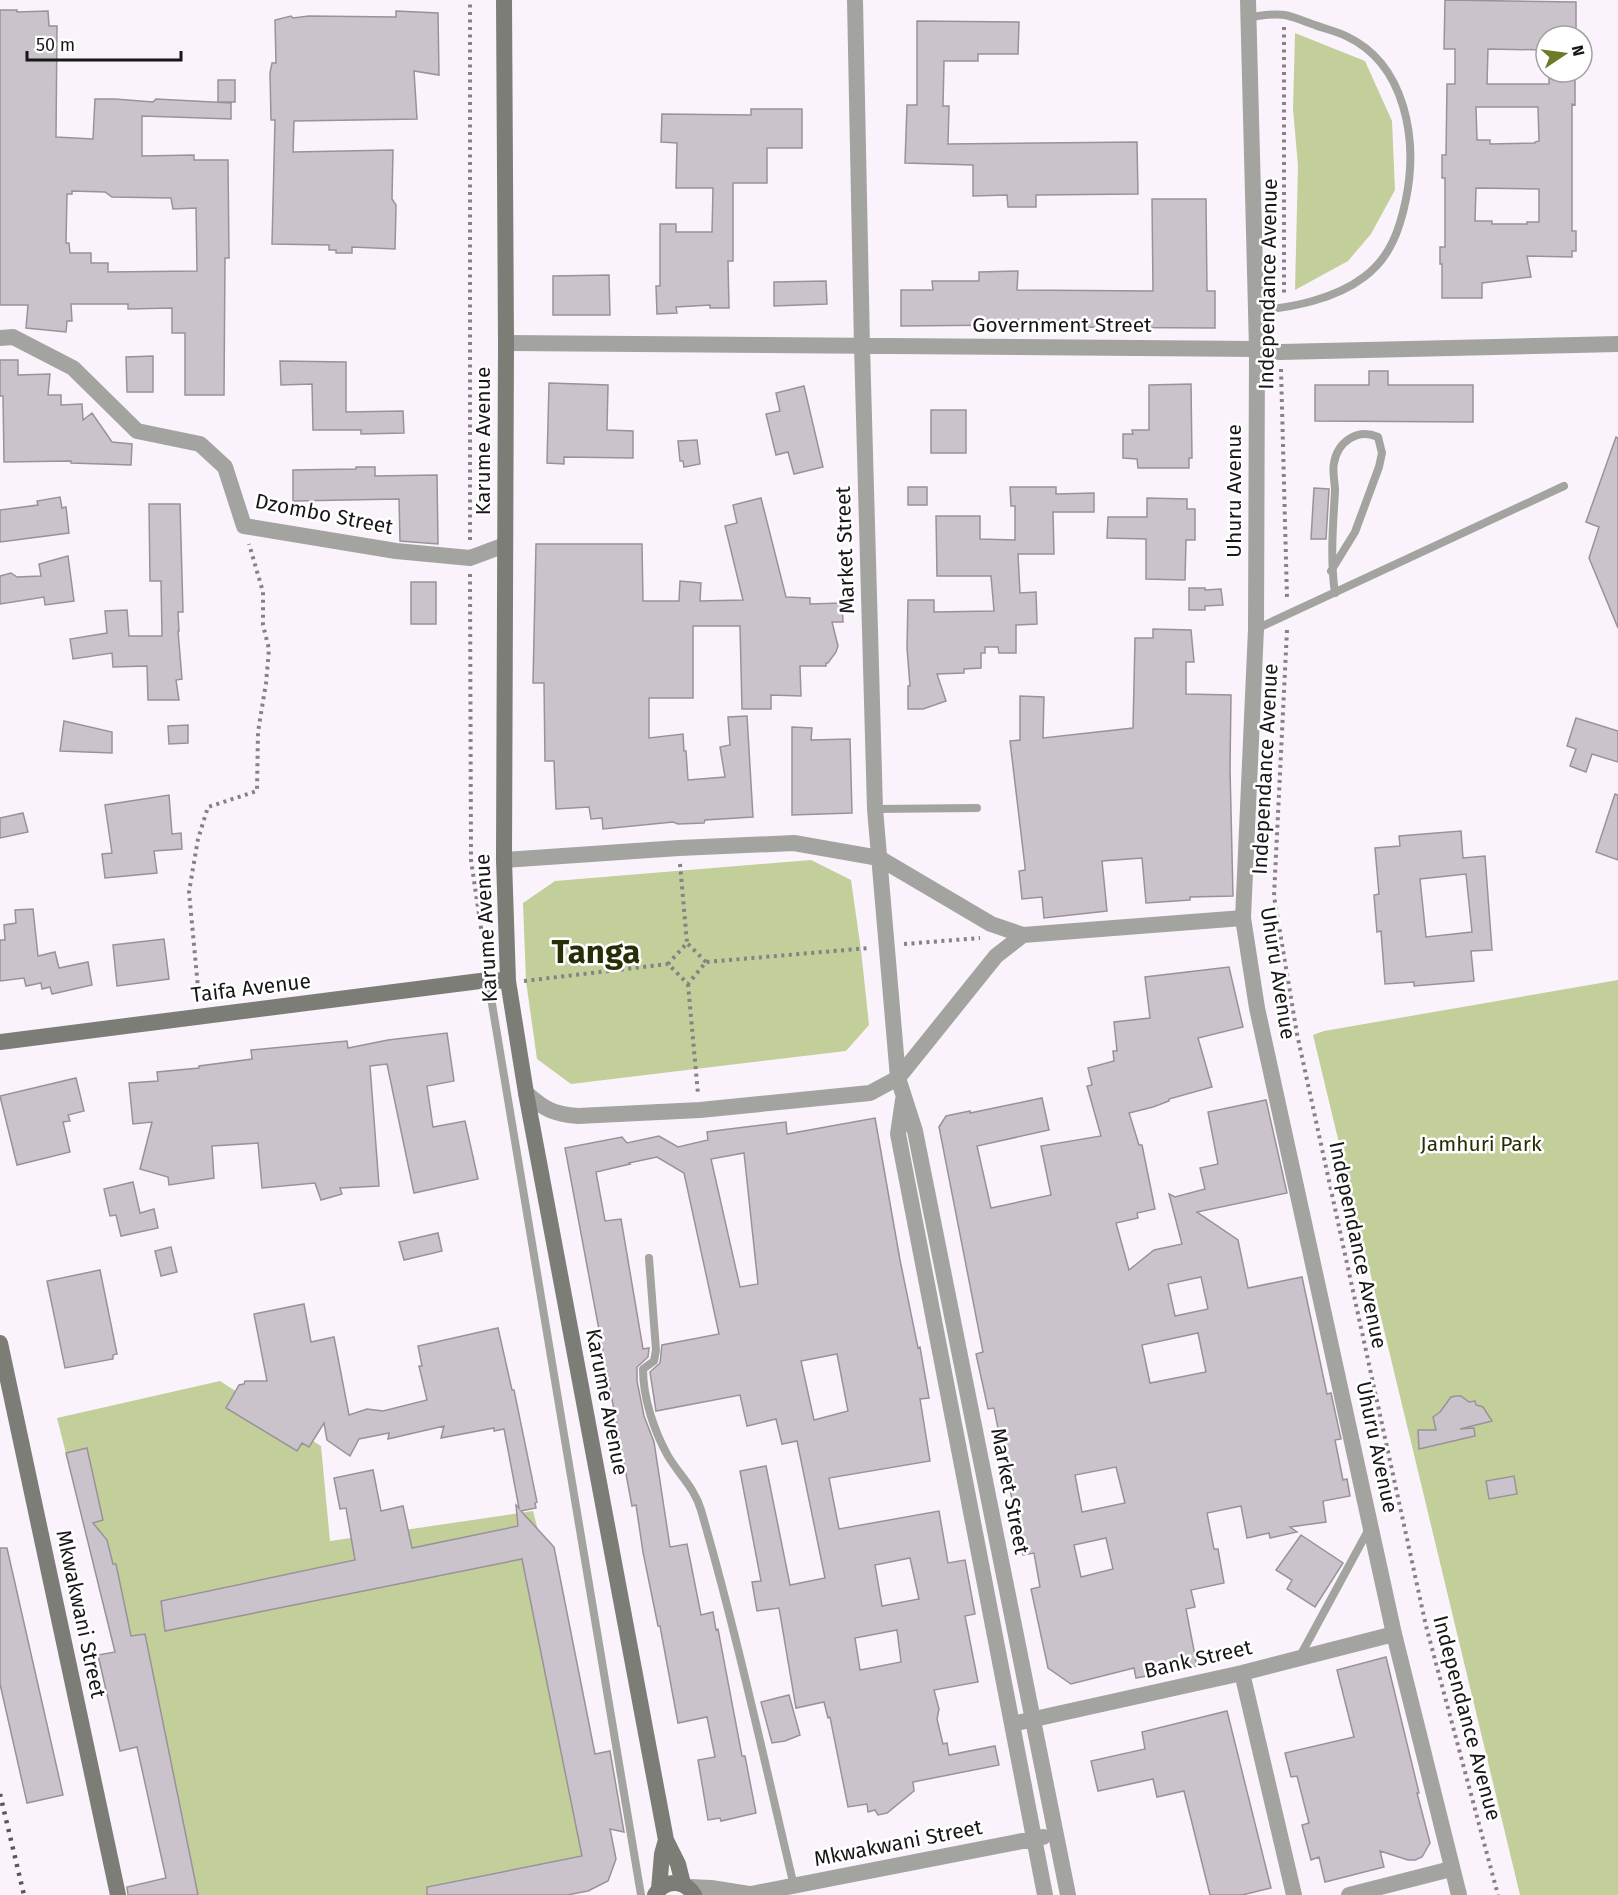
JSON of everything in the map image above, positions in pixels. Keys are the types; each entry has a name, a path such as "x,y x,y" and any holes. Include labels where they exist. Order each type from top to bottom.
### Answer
{"main road":[{"name":"Karume Avenue","path":"504,0 506,343 504,860 508,981 526,1093 666,1840"},
{"name":"Taifa Avenue","path":"0,1042 488,980 508,981"},
{"name":"Mkwakwani Street","path":"0,1343 118,1895"},
{"path":"652,1894 666,1840"},
{"path":"666,1840 689,1889"},
{"path":"652,1894 670,1883 689,1889"}],"street":[{"name":"Market Street","path":"855,0 875,809 898,1078 915,1131 1068,1895"},
{"name":"Uhuru Avenue","path":"1248,8 1257,310 1256,629 1243,918 1257,1008 1394,1634 1459,1895"},
{"name":"Dzombo Street","path":"0,338 13,337 73,368 137,431 200,444 225,467 244,526 396,551 470,558 505,544"},
{"name":"Government Street","path":"506,343 1257,349 1280,352 1618,344"},
{"path":"504,860 794,843 879,858 991,924 1023,935 1243,918"},
{"path":"526,1093 542,1107 562,1115 700,1110 870,1094 898,1078 996,956 1023,935"},
{"name":"Market Street","path":"903,1097 898,1134 1045,1895"},
{"name":"Bank Street","path":"1011,1724 1299,1659 1394,1634"},
{"path":"1242,1672 1294,1895"},
{"name":"Mkwakwani Street","path":"689,1889 711,1888 747,1894 794,1887 1055,1834"},
{"path":"1349,1895 1451,1869"}],"lane":[{"path":"1248,8 1284,15 1347,36 1372,54 1390,76 1401,100 1410,129 1410,177 1401,224 1387,254 1365,277 1338,292 1284,309 1257,310"},
{"path":"1332,571 1355,531 1378,467 1381,445 1378,437 1370,434 1362,433 1353,437 1342,446 1334,462 1332,571 1335,593"},
{"path":"1256,629 1564,486"},
{"path":"875,809 977,808"},
{"path":"488,980 652,1894"},
{"path":"649,1258 656,1344 654,1361 643,1369 649,1408 652,1421 668,1456 692,1489 720,1573 794,1887"},
{"path":"1299,1659 1371,1525"}],"path":[{"path":"470,0 471,860 488,980"},
{"name":"Independance Avenue","path":"1284,15 1284,309"},
{"name":"Independance Avenue","path":"1280,352 1287,615 1274,896 1297,1034 1426,1626 1498,1895"},
{"path":"201,1017 189,892 198,839 208,807 257,791 258,732 269,649 263,626 263,592 244,526"},
{"path":"679,848 687,943 706,962"},
{"path":"688,984 706,962 989,938"},
{"path":"508,981 526,981 668,964 687,943"},
{"path":"668,964 688,984 700,1110"}],"green space":[{"path":"1295,33 1365,61 1392,121 1395,190 1371,234 1348,261 1295,290 1298,166 1293,109"},
{"path":"811,860 851,880 869,1025 846,1051 571,1084 537,1059 526,981 523,903 555,881"},
{"name":"Jamhuri Park","path":"1618,980 1618,1895 1520,1895 1313,1035 1324,1031"},
{"path":"220,1381 321,1446 330,1541 533,1511 538,1530 554,1547 616,1859 608,1881 588,1891 567,1895 170,1895 116,1652 57,1418"}],"building":[{"path":"1445,0 1576,2 1576,24 1534,24 1534,50 1488,49 1487,84 1575,84 1575,105 1572,104 1572,231 1576,231 1576,251 1572,251 1572,257 1527,256 1531,277 1482,283 1482,298 1442,298 1440,247 1445,247 1445,178 1442,178 1442,155 1446,155 1447,84 1455,84 1455,49 1444,49","holes":["1476,107 1538,107 1539,141 1490,144 1490,140 1477,140","1476,188 1539,189 1539,222 1492,224 1492,221 1475,221"]},
{"path":"0,10 48,11 49,26 57,26 56,137 93,139 95,99 231,103 231,119 142,116 142,156 194,155 194,160 228,160 229,258 225,258 224,395 185,395 185,333 172,333 172,308 128,309 128,304 71,304 72,321 67,321 66,332 26,328 28,305 0,305","holes":["72,191 105,192 112,197 171,198 173,209 196,208 197,271 108,272 108,263 91,263 91,253 70,253 69,243 66,243 67,194 72,194"]},
{"path":"396,11 438,13 439,75 414,71 417,119 294,121 293,152 393,150 392,199 396,205 395,249 352,247 352,253 336,253 336,250 329,250 329,245 272,244 275,120 271,120 270,73 272,63 276,63 275,20 291,16 293,18 309,16 396,17"},
{"path":"917,21 1019,22 1018,54 978,54 978,61 944,61 943,106 949,106 948,144 1137,142 1138,194 1036,195 1036,207 1008,207 1007,195 973,196 973,165 905,163 907,105 917,105"},
{"path":"218,80 235,80 235,102 218,102"},
{"path":"751,109 802,109 802,148 767,148 767,183 733,183 733,261 728,261 729,308 710,308 710,305 676,307 677,313 657,314 656,286 660,286 660,224 676,224 676,232 712,232 713,188 676,188 677,143 661,142 662,114 751,115"},
{"path":"1152,199 1206,199 1207,291 1215,291 1215,328 1041,327 1041,320 1004,320 1004,325 901,326 901,290 933,290 932,281 979,281 979,272 1018,271 1017,290 1153,291"},
{"path":"609,275 610,315 553,315 553,276"},
{"path":"826,281 827,304 774,306 774,282"},
{"path":"153,356 153,392 127,392 126,357"},
{"path":"0,360 18,360 18,375 50,374 48,395 61,395 61,405 82,404 83,420 92,413 112,442 132,444 131,465 71,463 71,461 4,462"},
{"path":"280,361 346,362 346,412 403,411 404,433 361,434 361,430 313,430 312,384 281,385"},
{"path":"1369,371 1388,371 1388,385 1473,385 1473,422 1315,421 1315,385 1369,385"},
{"path":"549,383 608,385 607,430 633,431 633,458 564,457 564,464 547,463"},
{"path":"1191,384 1192,458 1189,458 1189,468 1138,468 1137,459 1123,458 1123,434 1133,434 1132,430 1149,430 1149,385"},
{"path":"804,386 823,467 794,474 788,452 776,455 766,414 780,411 776,393"},
{"path":"931,410 966,410 966,453 931,453"},
{"path":"1616,437 1618,438 1618,628 1589,558 1599,527 1586,522"},
{"path":"697,440 700,464 684,467 683,461 680,461 678,441"},
{"path":"356,467 375,467 375,476 437,475 438,544 400,541 399,499 293,501 293,470 356,469"},
{"path":"908,487 927,487 927,505 908,505"},
{"path":"1010,487 1056,487 1056,494 1094,493 1094,512 1053,512 1054,554 1018,554 1020,593 1036,592 1037,624 1016,625 1016,653 999,653 998,647 985,647 985,653 981,653 981,668 964,669 964,673 937,674 946,701 923,709 908,709 908,686 910,686 907,648 908,600 934,600 934,612 994,611 991,576 937,576 936,516 980,516 980,539 1015,540 1015,506 1011,506"},
{"path":"1314,488 1329,489 1326,539 1311,539"},
{"path":"60,497 62,508 66,507 69,533 0,542 0,510 38,505 37,501"},
{"path":"761,498 786,597 810,598 810,604 842,603 843,622 832,622 838,646 836,652 826,666 800,666 801,696 771,695 771,709 742,709 740,626 693,626 693,698 649,698 649,738 683,734 688,780 725,777 720,747 730,745 728,717 747,716 753,817 705,820 704,823 678,824 673,822 603,829 602,818 591,819 589,807 556,809 554,761 545,761 544,683 533,683 536,544 642,544 643,601 679,601 680,581 701,583 700,601 743,600 725,526 737,523 733,505"},
{"path":"1147,498 1187,499 1187,509 1195,509 1195,540 1186,540 1185,580 1146,579 1146,539 1107,538 1108,517 1147,517"},
{"path":"149,504 180,504 183,612 178,612 182,679 176,680 179,700 148,700 147,666 113,667 112,653 73,659 70,639 107,633 105,611 127,610 129,636 162,636 161,581 150,581"},
{"path":"68,556 74,601 45,605 44,597 0,604 0,576 11,573 17,577 41,576 39,564"},
{"path":"411,582 436,582 436,624 411,624"},
{"path":"1189,588 1221,589 1223,605 1205,606 1205,610 1189,610"},
{"path":"1153,629 1191,630 1194,662 1186,662 1186,694 1231,695 1233,896 1190,897 1190,900 1146,903 1142,858 1102,861 1107,911 1044,918 1042,897 1022,899 1019,871 1025,870 1025,867 1010,741 1020,740 1020,696 1044,697 1043,738 1133,728 1135,638 1153,638"},
{"path":"1576,718 1618,731 1618,762 1592,754 1586,772 1570,766 1576,749 1567,746"},
{"path":"64,721 112,732 112,753 60,751"},
{"path":"188,725 188,743 169,744 168,726"},
{"path":"792,727 812,728 811,740 850,739 852,813 792,815"},
{"path":"1615,794 1618,795 1618,860 1596,852"},
{"path":"169,795 172,834 181,833 182,849 154,851 157,873 105,878 102,854 112,853 105,805"},
{"path":"23,813 28,832 0,838 0,818"},
{"path":"1461,831 1463,858 1485,856 1492,950 1471,951 1474,981 1414,986 1414,982 1385,984 1381,931 1377,932 1374,895 1379,894 1375,848 1400,846 1399,836","holes":["1466,874 1472,932 1426,937 1420,879"]},
{"path":"33,909 38,956 55,952 59,968 88,962 92,985 52,994 50,987 42,989 41,983 26,986 24,978 0,981 0,940 5,940 4,925 16,923 15,910"},
{"path":"164,939 169,979 117,986 113,945"},
{"path":"1229,967 1243,1027 1198,1038 1212,1087 1129,1113 1139,1145 1142,1145 1155,1209 1137,1213 1138,1218 1116,1223 1129,1270 1154,1250 1182,1244 1169,1194 1175,1197 1205,1189 1200,1168 1218,1164 1208,1112 1266,1100 1287,1193 1197,1212 1238,1240 1248,1288 1302,1277 1327,1394 1331,1393 1341,1439 1335,1440 1343,1480 1347,1479 1350,1496 1323,1501 1326,1522 1290,1527 1297,1532 1270,1538 1269,1533 1247,1538 1241,1506 1207,1513 1214,1549 1218,1549 1224,1583 1191,1590 1195,1607 1186,1609 1197,1666 1136,1678 1134,1668 1071,1684 1048,1668 1031,1589 1040,1587 1034,1553 1023,1555 994,1408 988,1409 976,1354 983,1352 939,1127 946,1116 1042,1098 1049,1130 977,1146 991,1208 1051,1195 1041,1146 1101,1136 1087,1086 1092,1085 1088,1068 1114,1061 1113,1051 1117,1051 1114,1022 1150,1018 1145,977","holes":["1201,1277 1208,1309 1175,1316 1168,1284","1198,1333 1206,1372 1150,1383 1142,1345","1116,1467 1125,1503 1082,1512 1075,1475","1106,1538 1113,1569 1081,1577 1074,1545"]},
{"path":"447,1033 454,1081 427,1086 433,1127 465,1121 478,1179 414,1193 387,1064 370,1066 379,1186 340,1188 342,1194 321,1200 315,1183 262,1188 258,1143 212,1146 214,1178 169,1185 168,1177 140,1169 152,1122 133,1124 129,1083 158,1081 157,1072 252,1059 251,1050 347,1041 348,1048 388,1040"},
{"path":"76,1078 84,1111 68,1115 70,1121 63,1122 70,1152 17,1165 0,1096"},
{"path":"875,1118 900,1260 929,1398 920,1399 930,1461 829,1478 839,1529 939,1511 948,1563 965,1560 975,1614 965,1616 978,1682 934,1690 939,1709 937,1719 943,1744 947,1743 949,1755 995,1746 999,1765 913,1782 914,1791 887,1813 878,1815 875,1810 868,1812 867,1804 848,1807 830,1717 828,1718 824,1702 796,1708 779,1608 757,1611 752,1582 761,1581 740,1471 766,1466 790,1585 825,1578 797,1441 782,1444 776,1419 747,1426 740,1395 656,1411 650,1372 660,1363 662,1345 719,1334 684,1173 657,1157 596,1172 605,1221 621,1219 643,1349 649,1348 648,1357 637,1367 637,1381 644,1416 654,1442 670,1547 687,1544 701,1615 713,1612 756,1813 721,1821 720,1818 708,1820 698,1760 715,1757 707,1717 678,1723 660,1626 658,1626 643,1552 636,1505 632,1506 565,1148 622,1137 627,1143 659,1136 678,1147 708,1140 707,1132 786,1122 787,1134","holes":["744,1153 758,1284 740,1287 711,1159","837,1354 848,1411 814,1420 801,1361","910,1558 919,1599 882,1606 875,1565","897,1630 901,1662 860,1670 855,1638"]},
{"path":"133,1182 140,1213 154,1209 158,1228 121,1236 116,1215 110,1216 104,1189"},
{"path":"438,1233 442,1251 404,1260 399,1242"},
{"path":"171,1247 177,1272 161,1276 155,1251"},
{"path":"100,1270 117,1354 113,1355 113,1359 65,1368 47,1281"},
{"path":"304,1304 311,1342 334,1337 349,1415 367,1409 383,1411 427,1400 419,1366 422,1366 418,1346 498,1328 512,1390 514,1390 537,1502 535,1503 536,1508 521,1511 554,1547 595,1754 610,1751 624,1832 610,1829 616,1859 608,1881 588,1891 567,1895 427,1895 427,1887 582,1856 522,1559 165,1631 161,1601 355,1560 346,1508 340,1509 334,1478 373,1470 381,1511 403,1506 412,1548 518,1526 516,1505 519,1508 504,1429 494,1431 494,1428 441,1438 444,1426 388,1439 389,1433 359,1439 350,1456 327,1440 324,1423 309,1447 302,1443 297,1451 226,1408 239,1385 244,1384 245,1381 267,1381 254,1314"},
{"path":"1461,1396 1469,1402 1475,1401 1476,1405 1483,1407 1492,1421 1460,1429 1474,1428 1475,1436 1419,1449 1418,1430 1436,1430 1433,1417 1440,1412 1451,1397"},
{"path":"87,1448 103,1520 93,1523 107,1540 113,1564 116,1564 131,1636 145,1634 198,1895 128,1895 127,1887 166,1878 137,1747 120,1751 98,1655 115,1652 66,1453"},
{"path":"1514,1476 1517,1494 1489,1499 1486,1481"},
{"path":"1301,1535 1343,1563 1315,1607 1287,1589 1292,1580 1276,1570"},
{"path":"0,1548 7,1548 63,1795 27,1803 0,1684"},
{"path":"1386,1657 1430,1843 1422,1857 1415,1860 1380,1851 1384,1867 1325,1882 1319,1857 1311,1860 1302,1825 1309,1823 1297,1776 1291,1777 1285,1753 1354,1737 1337,1670"},
{"path":"789,1695 800,1735 772,1743 761,1702"},
{"path":"1227,1711 1271,1888 1242,1895 1210,1895 1184,1791 1157,1797 1153,1779 1098,1791 1091,1761 1145,1749 1142,1732"}],"railway":[{"path":"0,1794 24,1895"}],"district":[{"name":"Tanga","path":"596,952"}]}
